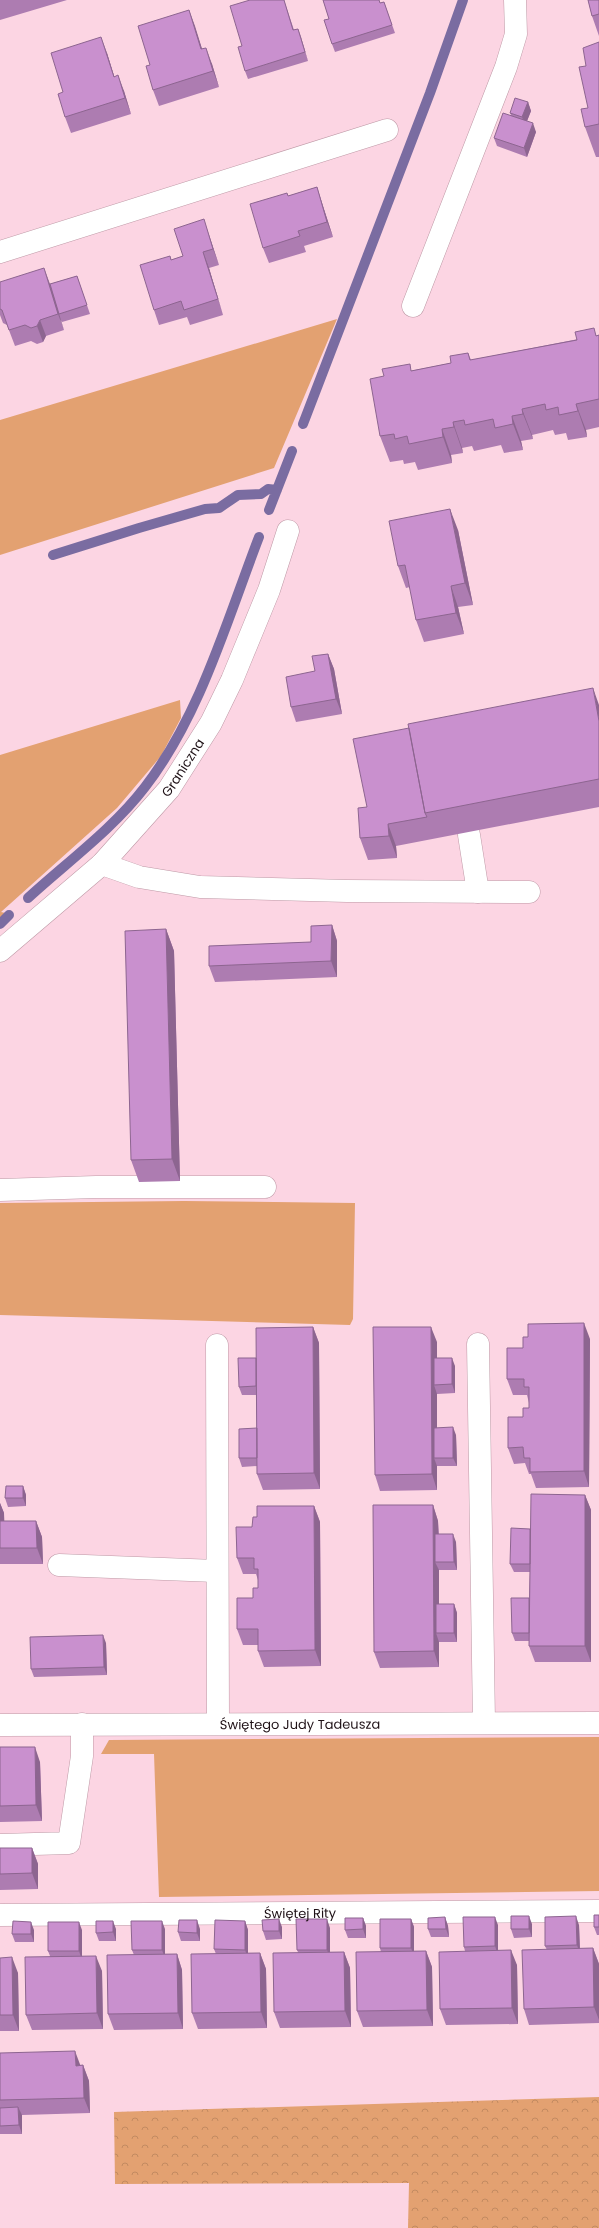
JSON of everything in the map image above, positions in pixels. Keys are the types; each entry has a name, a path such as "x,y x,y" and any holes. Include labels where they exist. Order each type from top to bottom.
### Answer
{"street":[{"path":"413,306 506,66 516,34 515,0"},
{"path":"0,252 387,130"},
{"name":"Graniczna","path":"0,951 102,864 169,789 211,723 232,680 266,597 288,531"},
{"path":"469,835 478,892"},
{"path":"102,864 139,877 200,887 348,891 529,892"},
{"path":"0,1190 96,1187 265,1187"},
{"path":"478,1344 484,1722"},
{"path":"217,1345 216,1571 218,1723"},
{"path":"59,1565 216,1571"},
{"name":"Świętego Judy Tadeusza","path":"0,1725 484,1722 599,1723"},
{"path":"0,1845 69,1843 82,1756 82,1724"},
{"name":"Świętej Rity","path":"0,1915 599,1911"}],"green space":[{"path":"337,319 274,468 0,555 0,420"},
{"path":"180,700 181,718 161,756 117,808 1,912 10,914 0,922 0,755"},
{"path":"184,1201 355,1203 353,1319 350,1325 0,1315 0,1203"},
{"path":"599,1737 599,1891 159,1897 154,1754 101,1754 109,1740"},
{"path":"599,2097 599,2228 408,2228 409,2183 115,2184 114,2112"}],"building":[{"path":"250,0 284,0 293,30 298,29 305,52 245,71 238,47 242,46 230,6"},
{"path":"323,0 379,0 380,3 384,2 392,25 332,44 324,20 329,19"},
{"path":"588,0 599,0 599,14 592,16"},
{"path":"189,10 201,49 206,48 213,71 153,90 146,66 150,65 138,26"},
{"path":"101,37 114,77 118,75 125,98 65,117 58,94 63,92 51,53"},
{"path":"599,42 599,124 585,127 581,109 588,108 579,67 586,66 583,48"},
{"path":"515,98 528,102 522,117 510,113"},
{"path":"503,113 533,123 524,148 494,138"},
{"path":"317,187 327,222 298,231 300,236 263,248 250,204 287,193 288,196"},
{"path":"204,219 213,249 203,252 218,299 184,310 181,301 154,310 140,265 170,256 171,260 183,256 174,229"},
{"path":"44,268 58,314 40,320 37,326 31,328 25,325 9,330 2,310 0,309 0,282"},
{"path":"77,276 87,305 59,314 50,284"},
{"path":"594,328 596,336 599,335 599,399 576,404 578,411 559,415 558,407 546,410 545,404 522,409 523,414 512,416 513,424 495,428 493,419 465,425 464,420 453,422 454,427 442,429 443,437 409,444 407,436 395,439 394,434 380,436 370,379 384,376 382,369 410,364 411,371 451,363 450,356 468,353 470,360 577,340 575,332"},
{"path":"450,509 465,583 451,586 456,613 416,620 405,565 398,566 389,521"},
{"path":"328,654 336,699 291,707 286,677 315,671 312,656"},
{"path":"593,688 599,721 599,779 425,813 408,724"},
{"path":"409,728 427,817 388,824 389,836 360,838 358,808 367,807 353,739"},
{"path":"332,925 331,961 209,966 209,946 311,942 311,926"},
{"path":"166,929 172,1159 131,1160 125,931"},
{"path":"584,1323 584,1471 530,1472 530,1458 524,1458 523,1447 508,1448 508,1417 523,1417 523,1408 529,1408 529,1387 524,1387 524,1379 507,1379 507,1348 523,1348 523,1337 528,1337 528,1324"},
{"path":"313,1327 314,1473 257,1474 256,1328"},
{"path":"373,1327 431,1327 432,1474 375,1475"},
{"path":"238,1358 256,1358 256,1386 239,1387"},
{"path":"434,1358 452,1358 452,1384 434,1385"},
{"path":"453,1427 453,1458 434,1458 434,1428"},
{"path":"257,1428 257,1458 239,1458 239,1429"},
{"path":"6,1486 23,1486 23,1498 5,1498"},
{"path":"531,1494 585,1495 585,1646 529,1646"},
{"path":"373,1505 433,1505 434,1651 374,1652"},
{"path":"257,1506 314,1506 315,1650 258,1651 258,1629 237,1629 237,1598 253,1598 253,1588 258,1588 258,1569 254,1569 254,1558 237,1558 236,1527 252,1527 253,1517 257,1517"},
{"path":"0,1521 36,1521 37,1548 0,1548"},
{"path":"511,1528 530,1529 530,1564 510,1564"},
{"path":"435,1534 453,1534 454,1562 435,1562"},
{"path":"511,1598 529,1598 529,1633 512,1633"},
{"path":"436,1604 454,1604 454,1633 436,1633"},
{"path":"103,1635 104,1667 31,1669 30,1637"},
{"path":"0,1747 35,1747 36,1805 0,1806"},
{"path":"0,1848 32,1848 32,1873 0,1874"},
{"path":"594,1915 599,1915 599,1927 594,1927"},
{"path":"511,1916 529,1916 529,1929 511,1929"},
{"path":"576,1916 577,1945 545,1946 545,1917"},
{"path":"445,1917 446,1929 428,1929 428,1918"},
{"path":"463,1917 495,1917 495,1946 464,1947"},
{"path":"345,1918 363,1918 363,1929 345,1930"},
{"path":"279,1919 279,1931 263,1931 262,1920"},
{"path":"296,1919 327,1919 327,1950 297,1950"},
{"path":"380,1919 411,1919 411,1948 380,1948"},
{"path":"179,1920 197,1920 197,1933 178,1932"},
{"path":"215,1920 245,1921 245,1950 214,1949"},
{"path":"13,1921 31,1922 31,1934 12,1934"},
{"path":"96,1921 113,1921 113,1932 96,1933"},
{"path":"131,1921 162,1921 162,1950 132,1950"},
{"path":"48,1922 79,1922 79,1951 48,1951"},
{"path":"593,1948 594,2007 524,2009 522,1950"},
{"path":"511,1950 512,2008 440,2009 439,1952"},
{"path":"426,1951 427,2010 357,2011 356,1952"},
{"path":"344,1952 345,2011 274,2012 273,1953"},
{"path":"260,1953 261,2012 192,2013 191,1954"},
{"path":"177,1954 178,2013 108,2014 107,1955"},
{"path":"96,1956 97,2013 26,2015 25,1957"},
{"path":"12,1957 13,2015 0,2015 0,1958"},
{"path":"75,2051 76,2066 83,2065 84,2098 0,2100 0,2053"},
{"path":"18,2107 19,2125 0,2126 0,2108"}],"waterway":[{"path":"303,424 430,93 463,0"},
{"path":"269,510 292,451"},
{"path":"53,555 205,509 219,508 238,495 261,494 268,489 277,490"},
{"path":"28,898 119,817 145,787 164,759 182,730 197,699 211,666 259,537"},
{"path":"0,924 9,915"}]}
